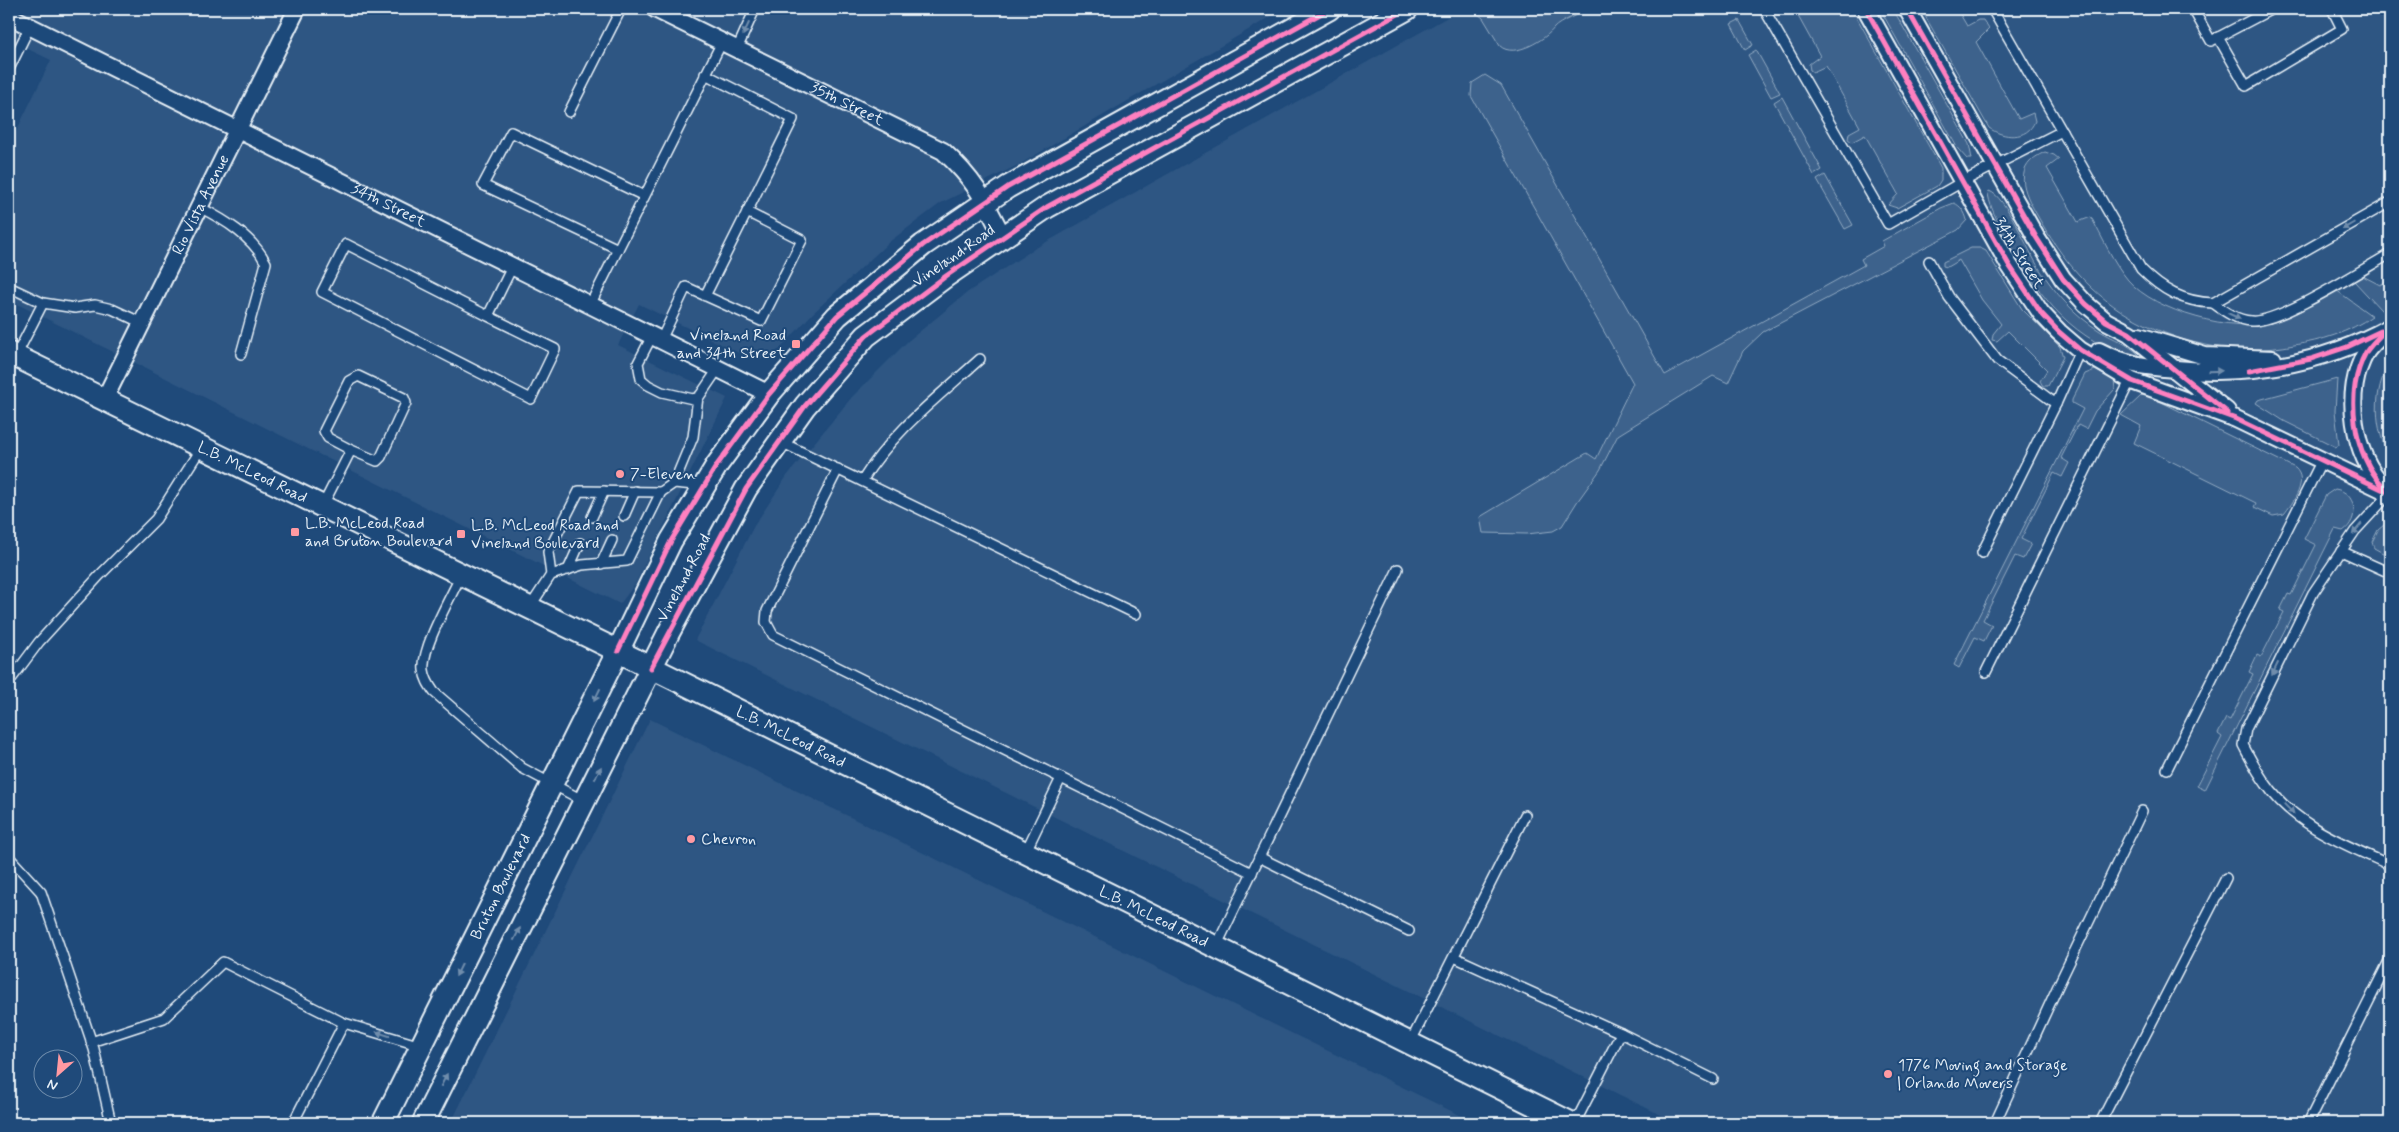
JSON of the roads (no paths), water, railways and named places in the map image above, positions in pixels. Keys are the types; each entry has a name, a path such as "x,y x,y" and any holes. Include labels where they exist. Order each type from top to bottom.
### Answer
{"street":[{"name":"Rio Vista Avenue","path":"104,400 296,9"},
{"name":"35th Street","path":"655,9 943,152 966,172 986,202 1003,237"},
{"name":"Vineland Road","path":"618,651 671,541 705,486 769,394 837,316 923,245 1015,182 1329,9"},
{"name":"Vineland Road","path":"651,668 746,489 805,406 866,336 946,276 1047,207 1407,9"},
{"name":"34th Street","path":"1866,9 2009,265 2041,313 2080,350 2132,380 2236,419 2390,493"},
{"name":"34th Street","path":"1907,9 1994,166 2036,237 2064,279 2086,304 2106,321 2129,333 2236,419"},
{"name":"34th Street","path":"9,16 769,394"},
{"name":"34th Street","path":"2041,313 2052,316 2090,346 2114,359 2132,365 2204,372 2249,371 2311,359"},
{"path":"2129,333 2205,356 2311,359 2347,347 2388,328"},
{"path":"2388,328 2367,352 2358,374 2354,403 2357,432 2363,457 2373,476 2390,493"},
{"name":"L.B. McLeod Road","path":"12,355 618,651 1573,1123"},
{"name":"Bruton Boulevard","path":"383,1123 618,651"},
{"path":"423,1123 651,668"}],"lane":[{"path":"569,112 621,9"},
{"path":"737,49 755,9"},
{"path":"1764,9 1888,224 1962,182 2062,131"},
{"path":"1992,9 2141,269 2155,283 2174,295 2196,302 2213,303 2236,318 2253,322 2278,316 2390,254"},
{"path":"2193,9 2211,41 2272,9"},
{"path":"2218,37 2246,86 2342,28 2332,9"},
{"path":"9,69 30,26"},
{"path":"590,305 722,42"},
{"path":"705,74 794,119 705,296"},
{"path":"618,249 483,185 511,132 644,196"},
{"path":"2213,303 2390,202"},
{"path":"199,208 223,219 260,250 266,263 241,354"},
{"path":"698,397 684,398 662,392 641,379 638,364 656,338 686,287 761,322 802,240 747,212"},
{"path":"346,244 488,316 555,349 531,399 322,292 346,244"},
{"path":"1929,261 1949,297 1997,360 2056,404"},
{"path":"488,316 512,267"},
{"path":"9,287 43,303 75,308 95,305 142,323"},
{"path":"12,355 43,303"},
{"path":"1982,553 2056,404 2080,350"},
{"path":"862,481 874,462 895,436 980,359"},
{"path":"550,575 582,565 627,561 661,492 674,483 693,437 698,397 718,369"},
{"path":"358,376 404,398 406,403 377,461 350,450 328,438 324,431 349,381 358,376"},
{"path":"1986,672 2122,396 2132,380"},
{"path":"780,441 1136,614"},
{"path":"9,682 39,642 100,575 156,519 201,448"},
{"path":"322,508 350,450"},
{"path":"2167,769 2322,460"},
{"path":"838,469 767,611 766,622 773,635 1252,873"},
{"path":"674,483 705,486"},
{"path":"529,608 550,575 548,552 579,491 661,492"},
{"path":"592,517 604,491"},
{"path":"624,516 635,491"},
{"path":"2390,493 2341,551 2312,593 2246,729 2243,745 2267,786 2296,816 2333,840 2390,865"},
{"path":"601,564 612,540"},
{"path":"568,570 580,543"},
{"path":"2341,551 2390,573"},
{"path":"1216,948 1398,569"},
{"path":"461,575 426,652 424,668 427,681 434,692 522,768 584,801"},
{"path":"1025,853 1061,778"},
{"path":"1995,1123 2142,811"},
{"path":"1410,1043 1525,815"},
{"path":"9,857 41,892 91,1042 102,1080 111,1123"},
{"path":"1259,857 1409,932"},
{"path":"2100,1123 2226,878"},
{"path":"1454,957 1621,1033 1713,1079"},
{"path":"2308,1123 2390,959"},
{"path":"91,1042 164,1018 223,962 344,1023 422,1046"},
{"path":"294,1123 344,1023"},
{"path":"1573,1123 1621,1033"}],"place":[{"name":"Vineland Road and 34th Street","path":"796,344"},
{"name":"7-Eleven","path":"620,474"},
{"name":"L.B. McLeod Road and Bruton Boulevard","path":"295,532"},
{"name":"L.B. McLeod Road and Vineland Boulevard","path":"461,534"},
{"name":"Chevron","path":"691,839"},
{"name":"1776 Moving and Storage | Orlando Movers","path":"1888,1074"}]}
